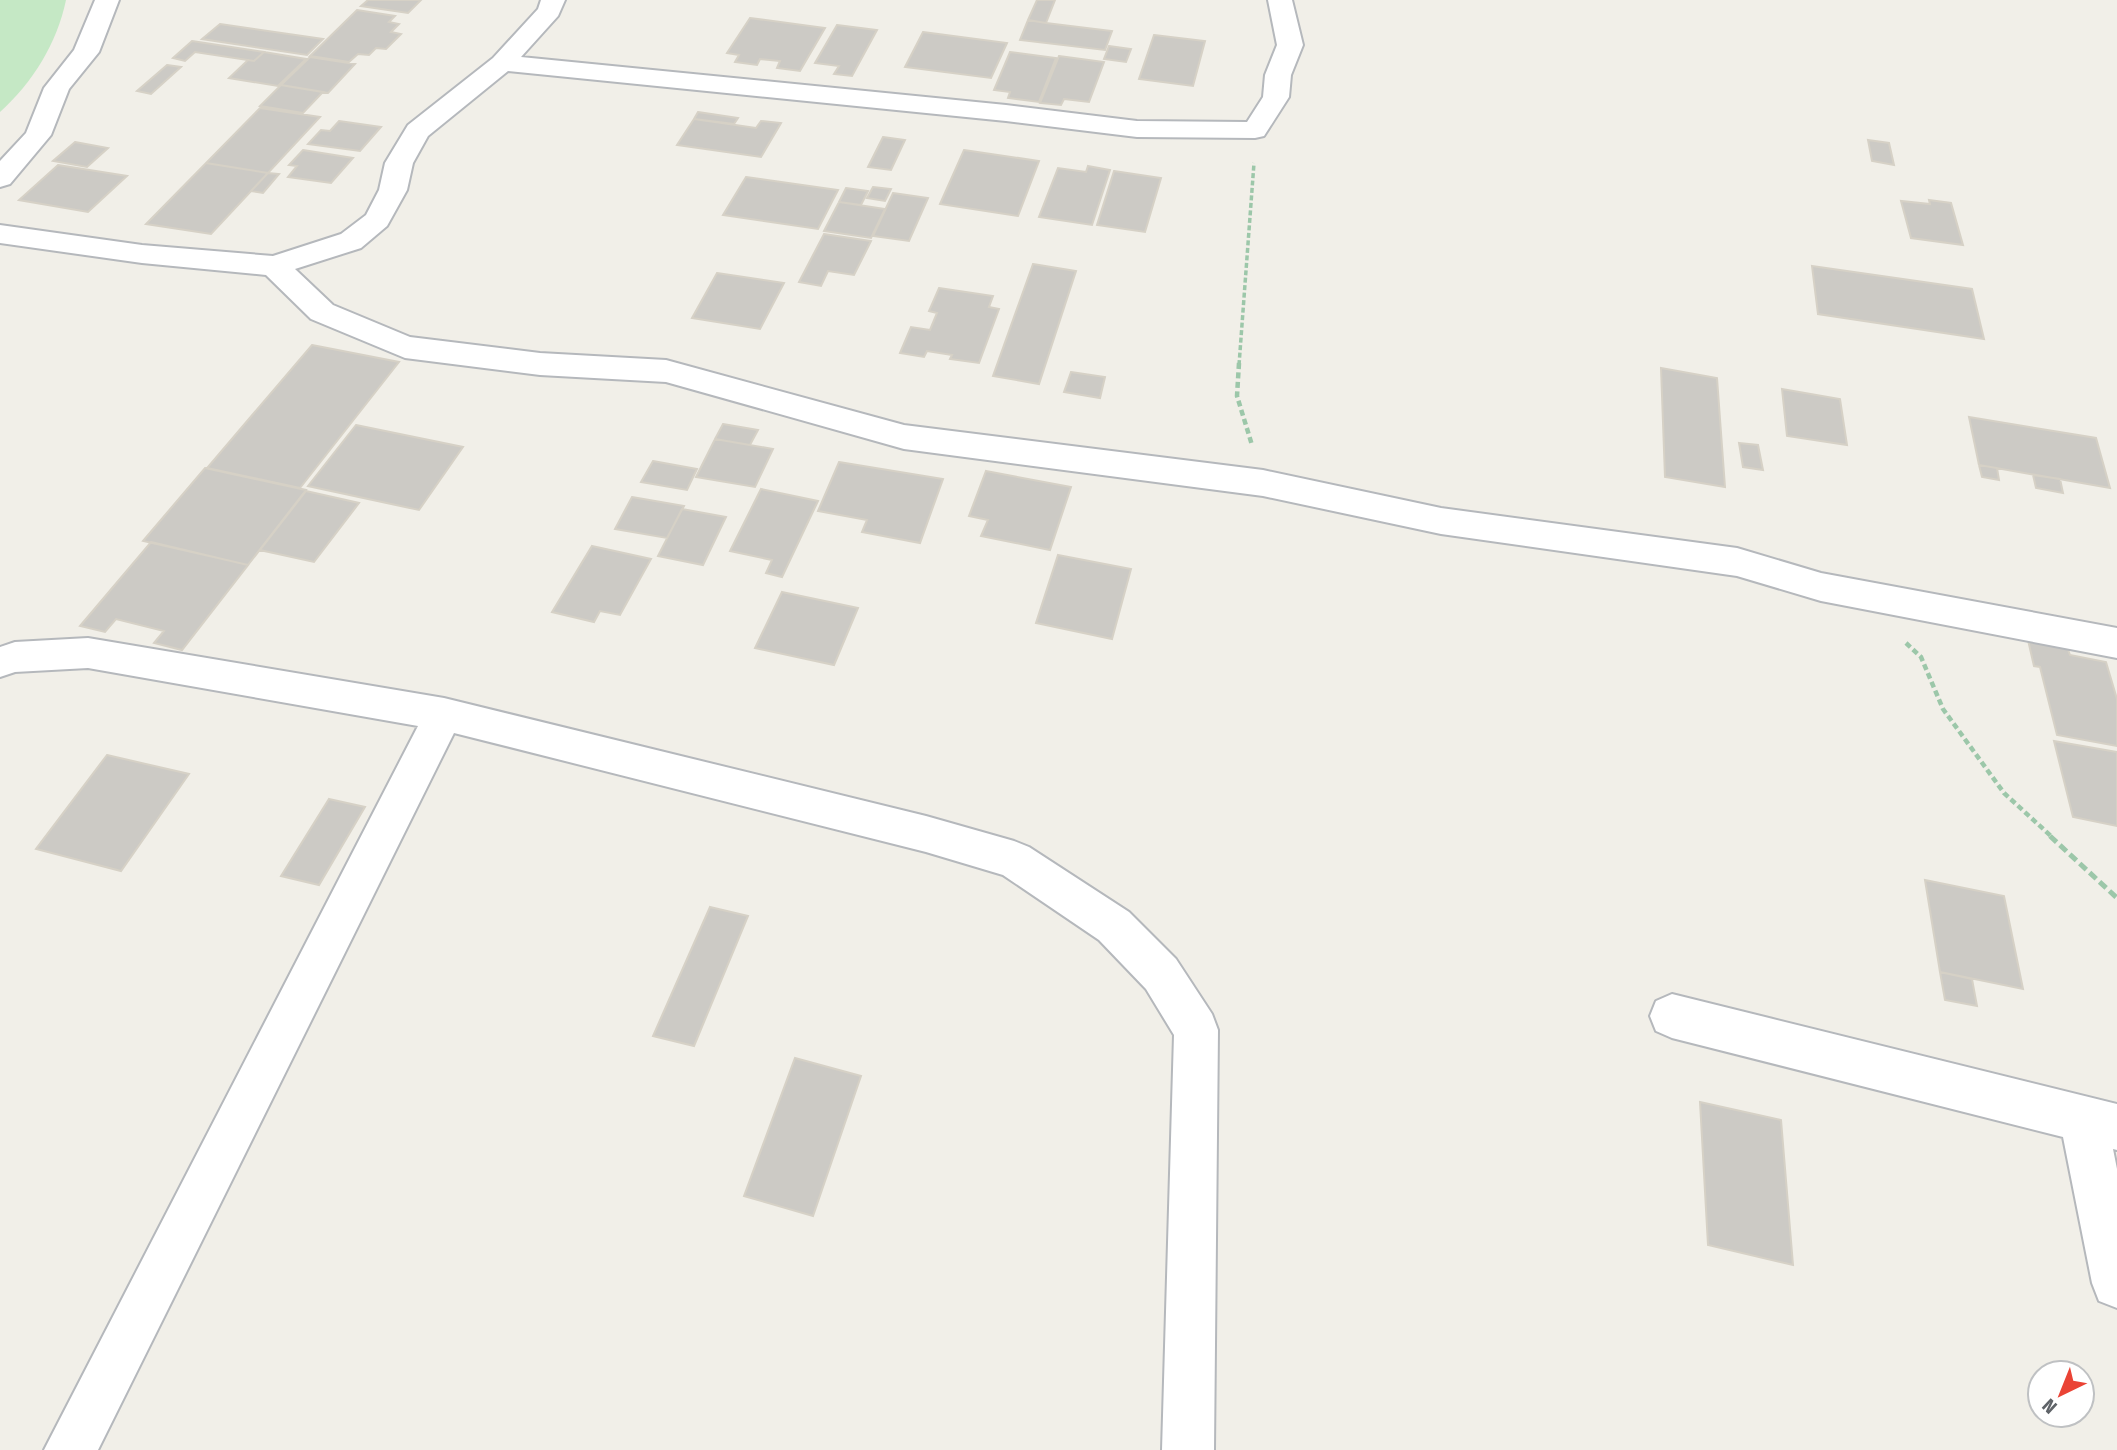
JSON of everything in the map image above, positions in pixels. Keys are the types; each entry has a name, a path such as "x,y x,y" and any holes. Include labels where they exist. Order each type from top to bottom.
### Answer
{"street":[{"path":"0,178 38,135 57,88 86,52 107,0"},
{"path":"0,234 142,254 274,267 351,241 377,219 393,190 399,163 418,131 502,63 548,11 552,0"},
{"path":"502,63 1006,113 1137,130 1255,130 1276,97 1278,75 1290,45 1280,0"},
{"path":"274,267 323,312 405,348 540,364 666,371 904,437 1264,483 1441,521 1737,562 1821,587 2117,643"},
{"path":"0,662 15,657 88,653 444,713 926,834 1014,860 1114,926 1161,974 1196,1030 1188,1450"},
{"path":"70,1450 444,713"},
{"path":"1672,1016 2100,1123 2117,1283"}],"path":[{"path":"1255,130 1237,396 1264,483"},
{"path":"1904,641 1921,657 1943,709 2004,793 2117,898"}],"green space":[{"path":"0,0 66,0 57,31 42,61 23,88 0,112"}],"building":[{"path":"368,0 421,0 408,13 361,6"},
{"path":"1037,0 1055,0 1046,23 1028,20"},
{"path":"357,10 395,16 389,22 399,24 391,32 401,34 386,49 376,48 369,55 358,54 349,62 310,56"},
{"path":"750,18 825,28 800,71 777,68 780,61 760,59 757,65 735,62 739,55 727,53"},
{"path":"1028,20 1112,31 1105,50 1020,40"},
{"path":"220,24 323,39 307,55 202,39"},
{"path":"837,25 877,30 852,76 834,74 839,66 815,63"},
{"path":"923,32 1007,43 991,78 905,67"},
{"path":"1154,35 1205,41 1193,86 1139,79"},
{"path":"192,41 264,52 254,61 195,52 185,61 173,58"},
{"path":"1109,46 1131,49 1126,62 1104,59"},
{"path":"264,52 306,59 278,86 229,78 248,60 254,61"},
{"path":"1010,52 1056,58 1039,102 1008,98 1010,92 994,90"},
{"path":"1059,56 1104,62 1089,102 1064,99 1061,105 1040,103"},
{"path":"310,57 355,64 328,93 281,85"},
{"path":"167,65 181,67 151,94 137,91"},
{"path":"281,85 323,92 303,113 260,106"},
{"path":"260,108 320,117 268,173 206,163"},
{"path":"698,112 738,118 734,124 694,119"},
{"path":"694,119 756,128 761,121 781,123 761,157 677,145"},
{"path":"339,121 381,127 360,151 308,144 321,130 330,131"},
{"path":"883,137 905,140 891,170 868,167"},
{"path":"1868,140 1889,143 1894,165 1872,161"},
{"path":"75,142 108,148 87,167 53,161"},
{"path":"303,150 353,158 331,183 288,177 297,166 289,165"},
{"path":"964,150 1039,161 1018,216 940,204"},
{"path":"206,163 268,173 211,234 146,224"},
{"path":"58,165 127,176 88,212 19,200"},
{"path":"1088,166 1110,170 1092,225 1039,217 1058,168 1086,172"},
{"path":"1114,171 1161,178 1145,232 1097,225"},
{"path":"268,173 279,174 263,193 251,191"},
{"path":"746,177 838,190 818,229 723,215"},
{"path":"873,187 891,189 885,201 867,198"},
{"path":"846,188 868,191 861,205 839,202"},
{"path":"893,193 928,198 909,241 873,236"},
{"path":"1929,200 1951,203 1963,245 1911,238 1901,201 1930,204"},
{"path":"839,202 885,209 871,238 824,231"},
{"path":"824,234 871,241 854,275 828,271 821,286 799,282"},
{"path":"1033,264 1076,271 1039,384 993,376"},
{"path":"1812,266 1972,289 1984,339 1818,314"},
{"path":"717,273 784,283 760,329 692,318"},
{"path":"939,288 993,296 989,307 999,309 979,363 950,359 952,355 927,351 924,357 900,353 911,327 930,330 937,313 929,311"},
{"path":"312,345 399,362 300,488 207,468"},
{"path":"1661,368 1717,378 1725,487 1665,477"},
{"path":"1071,372 1105,377 1100,398 1064,392"},
{"path":"1782,389 1840,399 1847,445 1787,436"},
{"path":"1969,417 2096,438 2110,488 1979,465"},
{"path":"723,424 758,430 750,445 715,439"},
{"path":"356,425 463,447 419,510 308,486"},
{"path":"715,439 773,449 755,487 696,477"},
{"path":"1739,443 1758,445 1763,470 1743,467"},
{"path":"653,461 697,469 687,490 641,482"},
{"path":"839,462 943,479 920,543 862,532 867,520 818,511"},
{"path":"1979,465 1997,468 1999,480 1982,477"},
{"path":"205,468 306,490 248,565 143,541"},
{"path":"986,471 1071,487 1050,550 981,536 988,520 969,516"},
{"path":"2033,475 2060,479 2063,493 2036,488"},
{"path":"761,489 818,501 782,577 766,573 772,560 730,551"},
{"path":"306,491 359,503 314,562 260,550"},
{"path":"632,497 684,506 667,538 615,529"},
{"path":"682,509 726,517 703,565 658,556"},
{"path":"151,542 248,565 182,650 154,643 164,631 116,619 105,632 80,626"},
{"path":"592,546 651,559 620,615 600,611 594,622 552,612"},
{"path":"1058,555 1131,569 1112,639 1036,623"},
{"path":"782,592 858,608 834,665 755,648"},
{"path":"2028,640 2067,647 2070,655 2106,662 2117,699 2117,746 2057,735 2040,667 2034,666"},
{"path":"2054,741 2117,752 2117,826 2073,817"},
{"path":"107,755 189,774 121,871 36,849"},
{"path":"329,799 365,807 319,885 281,876"},
{"path":"1925,880 2004,896 2023,989 1940,972"},
{"path":"710,907 748,916 694,1046 653,1036"},
{"path":"1940,972 1972,979 1977,1006 1945,1000"},
{"path":"795,1058 861,1076 813,1216 744,1196"},
{"path":"1700,1102 1781,1120 1793,1265 1708,1245"}]}
